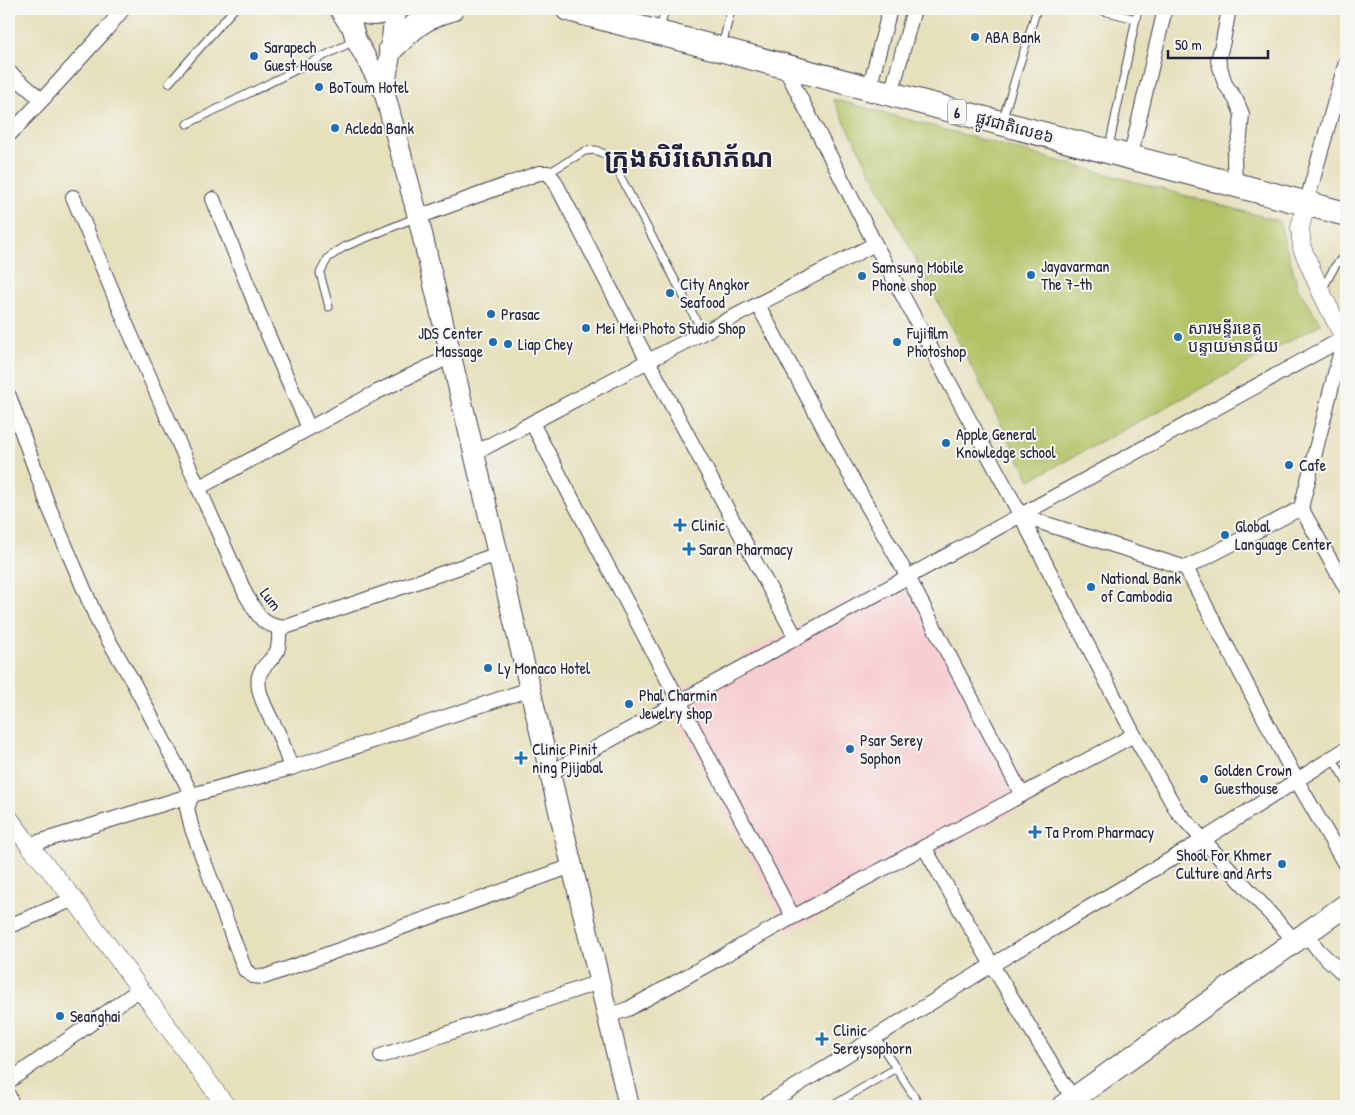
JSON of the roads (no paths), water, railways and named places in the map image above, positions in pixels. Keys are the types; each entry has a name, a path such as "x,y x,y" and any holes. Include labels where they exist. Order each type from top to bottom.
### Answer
{"highway":[{"path":"391,49 415,25 434,14 451,9"},
{"name":"ផ្លូវជាតិលេខ៦","path":"568,9 1346,214"}],"main road":[{"path":"394,9 382,15 350,17 384,91 418,217 629,1106"},
{"path":"384,91 391,49 394,9"},
{"path":"1071,1104 1346,905"}],"street":[{"path":"9,135 105,31 122,9"},
{"path":"868,88 890,9"},
{"path":"891,94 914,9"},
{"path":"1119,155 1165,9"},
{"path":"1229,9 1218,60 1225,84 1236,100 1242,114 1240,137 1234,157 1235,185"},
{"path":"1346,62 1300,228 1302,248 1345,340 1301,508 1346,588"},
{"path":"784,66 875,244 1134,735 1177,811 1203,840 1301,937 1346,976"},
{"path":"9,72 42,100"},
{"path":"418,217 539,172 548,173 554,180 796,638"},
{"name":"Lum","path":"73,197 246,595 259,616 269,626 283,628 498,554"},
{"path":"213,199 309,428"},
{"path":"475,454 648,361 875,244"},
{"path":"758,305 838,454 908,577 1022,795"},
{"path":"550,772 1345,340"},
{"path":"198,488 375,393 451,356"},
{"path":"9,396 48,505 99,624 132,680 192,795 187,808 192,829 245,970 253,976 264,976 572,866"},
{"path":"532,423 793,916"},
{"path":"1020,516 1186,568 1301,508"},
{"path":"1186,568 1297,781 1346,866"},
{"path":"279,627 280,640 276,652 259,676 259,685 263,702 280,736 292,768"},
{"path":"28,845 192,795 292,768 530,689"},
{"path":"607,1016 628,1009 793,916 1134,735"},
{"path":"764,1106 992,965 1203,840 1346,749"},
{"path":"9,818 28,845 74,899 226,1106"},
{"path":"924,847 1071,1104"},
{"path":"9,926 74,899"},
{"path":"381,1056 599,982"},
{"path":"9,1081 140,988"},
{"path":"9,1096 12,1106"}],"lane":[{"path":"169,83 234,9"},
{"path":"659,33 665,9"},
{"path":"722,50 731,9"},
{"path":"1001,124 1037,9"},
{"path":"1094,9 1136,19"},
{"path":"1119,155 1138,9"},
{"path":"187,124 350,17"},
{"path":"548,173 585,152 596,150 610,157 703,333"},
{"path":"329,306 320,273 328,258 344,247 418,217"},
{"path":"1321,292 1335,266 1342,258 1346,258"},
{"path":"1332,758 1345,777"},
{"path":"876,1037 920,1106"},
{"path":"832,1106 896,1068"}],"place":[{"name":"ABA Bank","path":"975,37"},
{"name":"Sarapech Guest House","path":"254,56"},
{"name":"BoToum Hotel","path":"319,87"},
{"name":"Acleda Bank","path":"335,128"},
{"name":"Jayavarman The 7-th","path":"1031,275"},
{"name":"Samsung Mobile Phone shop","path":"862,276"},
{"name":"City Angkor Seafood","path":"670,293"},
{"name":"Prasac","path":"491,314"},
{"name":"Mei Mei Photo Studio Shop","path":"586,328"},
{"name":"សារមន្ទីរខេត្ត បន្ទាយមានជ័យ","path":"1178,337"},
{"name":"JDS Center Massage","path":"493,342"},
{"name":"Fujifilm Photoshop","path":"897,342"},
{"name":"Liap Chey","path":"508,344"},
{"name":"Apple General Knowledge school","path":"946,443"},
{"name":"Cafe","path":"1289,465"},
{"name":"Clinic","path":"680,525"},
{"name":"Global Language Center","path":"1225,535"},
{"name":"Saran Pharmacy","path":"689,549"},
{"name":"National Bank of Cambodia","path":"1091,587"},
{"name":"Ly Monaco Hotel","path":"488,668"},
{"name":"Phal Charmin Jewelry shop","path":"629,704"},
{"name":"Psar Serey Sophon","path":"850,749"},
{"name":"Clinic Pinit ning Pjijabal","path":"521,758"},
{"name":"Golden Crown Guesthouse","path":"1204,779"},
{"name":"Ta Prom Pharmacy","path":"1035,832"},
{"name":"Shool For Khmer Culture and Arts","path":"1282,864"},
{"name":"Seanghai","path":"60,1016"},
{"name":"Clinic Sereysophorn","path":"822,1039"}],"district":[{"name":"ក្រុងសិរីសោភ័ណ","path":"689,157"}]}
